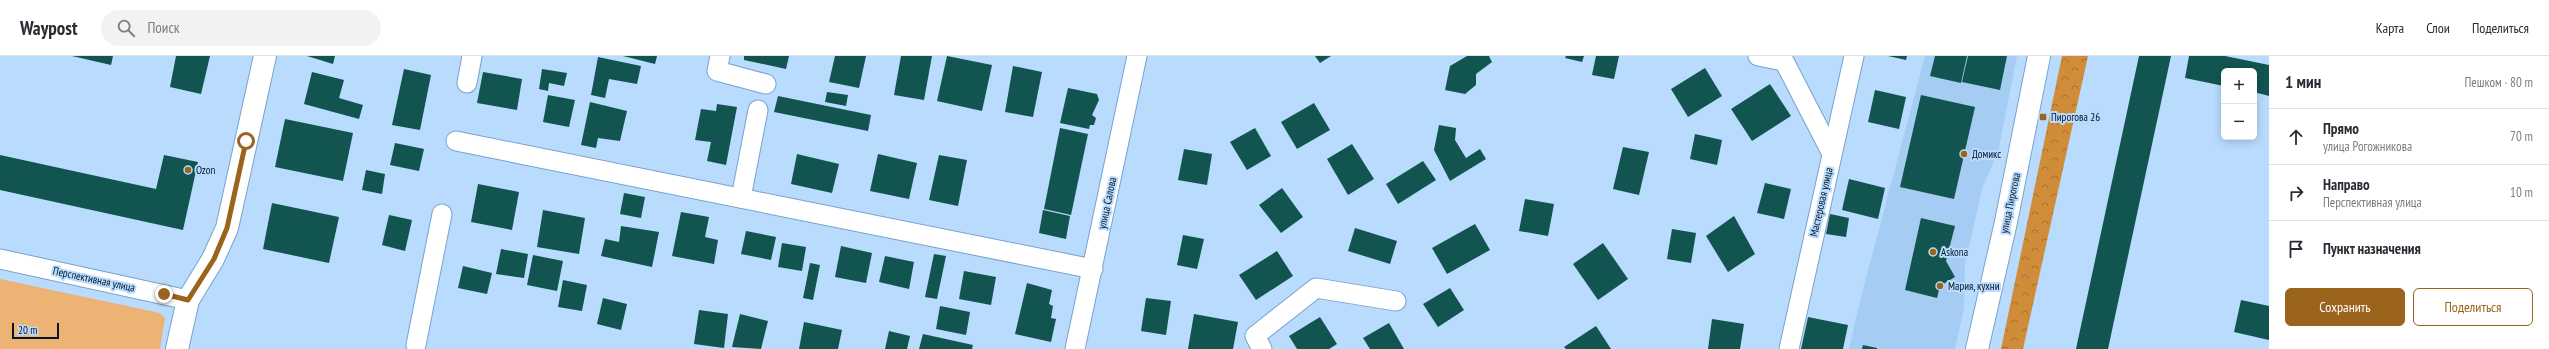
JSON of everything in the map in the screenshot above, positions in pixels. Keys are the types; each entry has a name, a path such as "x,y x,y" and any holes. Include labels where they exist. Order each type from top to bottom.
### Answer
{"street":[{"path":"177,349 188,300 214,259 227,228 265,56"},
{"path":"467,83 472,56"},
{"path":"720,56 717,71 766,84"},
{"name":"улица Салова","path":"1075,349 1137,56"},
{"path":"1758,56 1784,61 1832,154"},
{"name":"Мастеровая улица","path":"1789,349 1854,56"},
{"name":"улица Пирогова","path":"1977,349 2006,222 2039,56"},
{"path":"741,198 758,110"},
{"path":"456,141 1093,269"},
{"path":"416,345 442,214"},
{"name":"Перспективная улица","path":"0,259 188,300"},
{"path":"1262,349 1255,336 1316,288 1396,301"}],"shaded area":[{"path":"1925,56 2017,56 1998,152 1983,186 1965,263 1964,308 1955,349 1849,349 1860,301"},
{"path":"0,279 160,313 165,318 160,349 0,349"}],"green space":[{"path":"2062,56 2088,56 2023,349 2001,349"}],"building":[{"path":"72,56 113,56 111,65"},
{"path":"176,56 210,56 201,94 170,87"},
{"path":"307,56 335,56 333,64"},
{"path":"623,56 657,56 655,64"},
{"path":"744,56 789,56 786,69 744,60"},
{"path":"835,56 866,56 859,88 829,82"},
{"path":"901,56 932,56 924,100 894,95"},
{"path":"947,56 992,65 982,111 937,101"},
{"path":"1315,56 1331,56 1320,63"},
{"path":"1467,56 1489,56 1492,62 1476,74 1476,85 1465,94 1445,90 1450,66"},
{"path":"1566,56 1584,56 1582,62 1565,58"},
{"path":"1596,56 1619,56 1614,79 1592,75"},
{"path":"1888,56 1907,56 1906,60"},
{"path":"1935,56 1967,56 1961,83 1930,76"},
{"path":"1968,56 2007,56 2000,90 1962,82"},
{"path":"2139,56 2171,56 2108,349 2076,349"},
{"path":"2189,56 2225,56 2269,65 2269,96 2257,93 2257,68 2221,68 2221,85 2185,78"},
{"path":"598,57 641,66 637,84 609,79 605,98 591,95"},
{"path":"1013,66 1042,72 1033,117 1005,112"},
{"path":"1705,68 1722,96 1688,117 1671,89"},
{"path":"404,69 431,75 420,130 392,125"},
{"path":"542,69 567,73 564,86 549,83 548,91 539,89"},
{"path":"312,72 344,80 339,98 363,105 359,119 304,104"},
{"path":"483,72 522,79 517,110 477,103"},
{"path":"1770,84 1791,116 1752,141 1731,109"},
{"path":"1068,88 1097,94 1099,100 1092,115 1096,118 1094,125 1090,125 1089,129 1060,123"},
{"path":"1875,90 1906,97 1899,129 1868,122"},
{"path":"827,92 848,95 846,106 825,102"},
{"path":"548,95 575,100 569,127 543,122"},
{"path":"1921,95 1975,107 1954,199 1900,187"},
{"path":"778,96 871,115 868,131 774,112"},
{"path":"590,102 627,111 620,141 598,138 596,148 581,145"},
{"path":"1314,103 1330,130 1297,149 1281,122"},
{"path":"717,104 737,107 726,165 707,161 711,142 695,140 701,109 716,111"},
{"path":"285,119 353,133 343,181 275,167"},
{"path":"1439,125 1456,128 1455,140 1466,158 1480,149 1486,159 1450,181 1434,150"},
{"path":"1060,128 1088,134 1071,215 1044,209"},
{"path":"1255,128 1271,156 1247,170 1230,142"},
{"path":"1695,134 1722,140 1717,165 1690,159"},
{"path":"395,143 424,149 419,171 390,165"},
{"path":"1352,144 1374,179 1348,195 1327,159"},
{"path":"1623,147 1649,152 1639,195 1613,189"},
{"path":"1184,149 1212,154 1207,185 1178,180"},
{"path":"797,154 839,164 832,193 791,184"},
{"path":"878,154 917,163 909,199 870,191"},
{"path":"0,155 156,189 164,155 198,162 183,230 0,190"},
{"path":"939,155 967,160 958,206 929,200"},
{"path":"1423,161 1436,180 1398,204 1386,184"},
{"path":"366,170 385,174 382,194 362,190"},
{"path":"1849,179 1885,188 1878,219 1842,210"},
{"path":"1765,183 1791,189 1784,219 1757,213"},
{"path":"478,184 519,192 512,230 471,222"},
{"path":"1282,188 1303,217 1281,233 1259,205"},
{"path":"624,193 645,197 641,218 620,214"},
{"path":"1525,199 1554,204 1548,236 1519,231"},
{"path":"272,203 339,217 329,263 263,249"},
{"path":"543,210 585,218 579,254 537,247"},
{"path":"1043,210 1070,216 1066,239 1039,233"},
{"path":"681,212 709,217 705,237 718,240 714,264 672,256"},
{"path":"1830,214 1849,218 1846,237 1826,234"},
{"path":"389,215 412,220 405,251 382,245"},
{"path":"1734,216 1755,254 1728,272 1706,236"},
{"path":"1921,218 1955,226 1946,261 1955,277 1940,286 1937,298 1905,290"},
{"path":"1475,224 1490,250 1447,274 1432,248"},
{"path":"621,226 659,232 652,267 601,256 605,239 619,242"},
{"path":"1355,228 1397,241 1390,264 1348,251"},
{"path":"1672,229 1696,233 1691,263 1667,259"},
{"path":"746,231 776,237 771,260 741,254"},
{"path":"1183,235 1204,239 1197,269 1177,265"},
{"path":"782,243 806,247 802,271 778,267"},
{"path":"1603,243 1628,279 1598,300 1573,264"},
{"path":"841,246 872,253 866,283 835,277"},
{"path":"501,249 528,254 524,278 496,274"},
{"path":"1277,251 1293,276 1256,300 1239,275"},
{"path":"934,254 946,256 937,299 925,297"},
{"path":"533,255 563,261 557,291 527,285"},
{"path":"885,256 914,262 909,289 879,282"},
{"path":"810,263 820,265 813,300 803,298"},
{"path":"463,266 492,273 487,294 458,288"},
{"path":"964,271 996,277 991,305 959,299"},
{"path":"563,280 587,285 582,311 558,307"},
{"path":"1027,283 1052,290 1049,304 1053,306 1051,318 1056,319 1051,342 1015,334"},
{"path":"1450,288 1464,310 1438,327 1423,304"},
{"path":"603,298 627,304 621,330 597,324"},
{"path":"1146,298 1171,301 1166,335 1141,331"},
{"path":"2241,300 2269,306 2269,340 2234,332"},
{"path":"940,306 970,312 966,335 936,329"},
{"path":"699,310 728,314 724,348 694,344"},
{"path":"740,314 768,321 761,349 732,347"},
{"path":"1194,314 1238,322 1233,349 1188,349"},
{"path":"1320,317 1337,344 1329,349 1297,349 1289,336"},
{"path":"1808,317 1848,325 1843,349 1801,349"},
{"path":"1712,319 1744,324 1740,349 1708,349"},
{"path":"804,322 842,330 838,349 799,349"},
{"path":"1389,323 1404,349 1370,349 1363,338"},
{"path":"1596,326 1611,349 1566,349 1564,347"},
{"path":"889,331 910,336 907,349 885,349"},
{"path":"923,334 973,345 972,349 919,349"},
{"path":"1863,345 1877,348 1877,349 1862,349"}],"place":[{"name":"Пирогова 26","path":"2043,117"},
{"name":"Домикс","path":"1964,154"},
{"name":"Ozon","path":"188,170"},
{"name":"Askona","path":"1933,252"},
{"name":"Мария, кухни","path":"1940,286"}],"route":[{"path":"164,294 188,300 214,259 227,228 246,141"}]}
